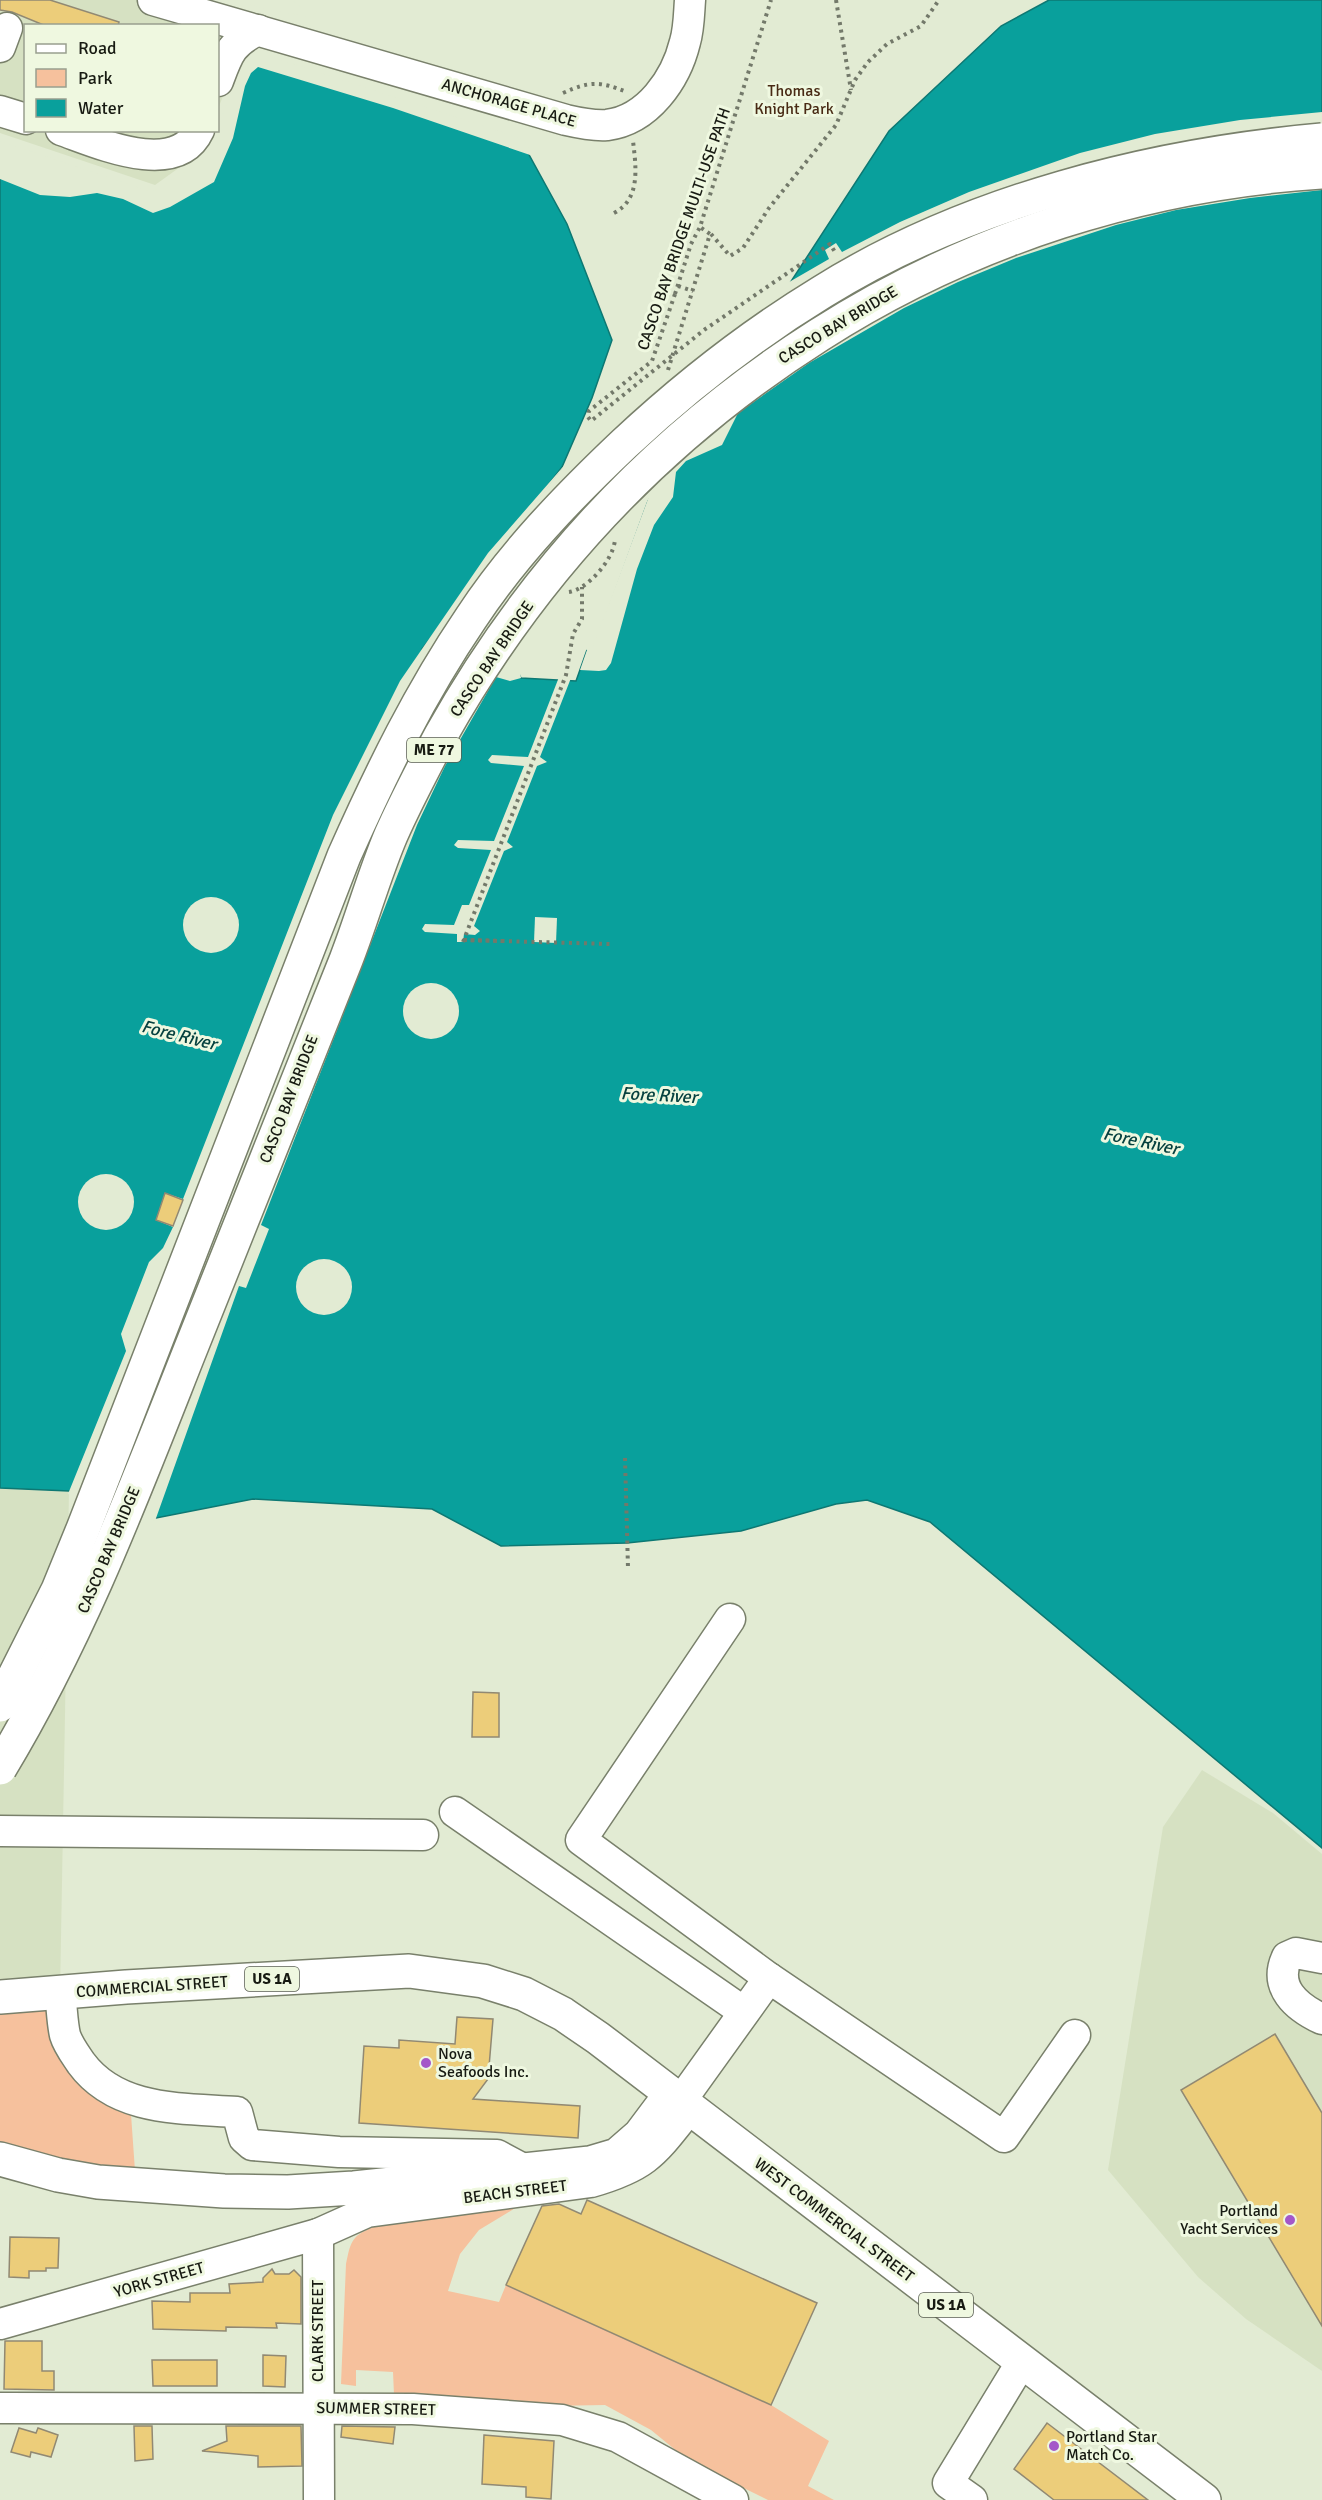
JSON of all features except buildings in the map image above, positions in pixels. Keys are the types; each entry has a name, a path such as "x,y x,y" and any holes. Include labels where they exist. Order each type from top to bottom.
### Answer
{"main road":[{"name":"CASCO BAY BRIDGE","path":"0,1705 53,1600 83,1529 344,856 380,774 423,694 472,616 530,542 595,471 630,438 743,344 824,290 910,245 998,209 1088,181 1178,159 1266,144 1322,140"},
{"name":"CASCO BAY BRIDGE","path":"0,1768 75,1632 119,1530 346,960 391,835 442,734 516,617 607,505 697,423 775,363 858,310 901,287 967,257 1034,231 1122,204 1211,184 1322,172"},
{"name":"COMMERCIAL STREET","path":"0,1997 126,1987 409,1971 483,1981"},
{"name":"WEST COMMERCIAL STREET","path":"483,1981 524,1994 563,2014 1203,2500"},
{"path":"0,2159 58,2175 140,2186 288,2192 354,2188 590,2163 617,2155 680,2102"}],"street":[{"name":"ANCHORAGE PLACE","path":"153,0 586,124 608,125 642,110"},
{"path":"642,110 678,62 686,40 690,0"},
{"path":"219,78 230,50 242,38 258,30"},
{"path":"0,111 24,118"},
{"path":"67,132 130,152 152,156 175,152 198,132"},
{"path":"730,1619 581,1840 769,1978 1004,2137 1075,2035"},
{"path":"455,1812 744,2012"},
{"path":"0,1831 423,1834"},
{"path":"1322,1958 1296,1953 1287,1957 1281,1969 1286,1989 1295,2003 1322,2019"},
{"name":"BEACH STREET","path":"318,2234 367,2212 591,2182 621,2174 647,2160 680,2102 769,1978"},
{"path":"60,1994 65,2035 72,2049 99,2083 130,2100 177,2108 237,2112 244,2138 252,2145 339,2152 497,2155 522,2169"},
{"name":"YORK STREET","path":"0,2324 318,2234"},
{"name":"CLARK STREET","path":"318,2234 319,2500"},
{"path":"972,2500 948,2483 1020,2363"},
{"name":"SUMMER STREET","path":"0,2408 319,2408 499,2414 562,2420 618,2437 733,2500"}],"path":[{"name":"CASCO BAY BRIDGE MULTI-USE PATH","path":"771,0 700,227 691,244 652,361 589,411 588,417 591,421 704,330 793,267 830,244 835,252"},
{"path":"836,0 852,91"},
{"path":"710,234 730,256 743,248 769,208 836,125 860,74 879,50 921,26 939,0"},
{"path":"546,114 561,94 583,84 603,83 642,110 633,191 626,202 614,213"},
{"path":"678,286 693,291"},
{"path":"582,587 582,619 573,634 566,675 463,941 610,944"},
{"path":"625,1458 628,1568"}],"shaded area":[{"path":"0,0 190,0 286,53 258,46 237,59 219,106 219,24 24,24 24,132 209,132 201,152 155,185 0,133"},
{"path":"0,1488 69,1491 60,1994 0,1997"},
{"path":"1202,1770 1273,1813 1322,1854 1322,2371 1246,2319 1198,2277 1108,2170 1163,1827"}],"green space":[{"path":"60,1994 65,2035 130,2100 135,2171 0,2149 0,1998"},
{"path":"527,2201 479,2230 460,2254 448,2291 499,2302 506,2285 771,2405 829,2441 808,2486 834,2500 768,2500 689,2461 651,2430 605,2405 548,2406 394,2395 393,2372 356,2370 356,2386 341,2384 346,2264 355,2238 368,2230 410,2217"}],"water":[{"name":"Fore River","path":"1049,0 1322,0 1322,1848 930,1522 867,1500 836,1504 741,1531 627,1543 501,1546 432,1509 253,1499 156,1518 69,1491 0,1488 0,144 153,196 208,161 253,59 522,142 567,224 612,340 592,398 562,467 422,649 519,674 521,678 576,681 587,650 593,652 648,501 889,131 1001,26"}],"pier":[{"path":"237,0 292,0 302,8 318,0 329,0 311,17 260,8"},
{"path":"253,56 269,56 523,139 533,156 393,108 258,67 251,73 245,86 233,138 214,182 170,207 153,213 123,199 97,193 70,197 40,195 0,179 0,141 152,192 206,159 216,132 219,132 219,124 240,68"},
{"path":"1322,112 1322,190 1250,198 1176,210 1116,225 1016,258 904,308 809,363 738,413 722,445 686,461 676,472 673,497 654,525 637,569 611,663 606,670 580,670 587,650 585,649 592,649 651,491 784,285 829,259 825,250 836,243 842,252 900,222 969,192 1080,153 1155,134 1240,120"},
{"path":"568,461 427,647 520,671 521,678 510,681 496,677 445,766 417,825 261,1225 269,1229 246,1288 239,1286 155,1521 68,1494 126,1351 121,1334 149,1262 163,1248 173,1227 156,1220 165,1193 183,1199 333,815 400,681 488,553"},
{"path":"559,677 571,678 540,757 547,762 537,766 507,842 513,847 504,851 474,926 480,931 475,935 464,934 463,942 457,942 457,934 425,932 422,929 425,924 454,925 462,905 469,905 491,850 458,848 454,845 458,840 494,841 524,766 491,763 488,760 492,755 528,757"},
{"path":"211,897 222,899 231,905 237,914 239,925 237,936 231,945 222,951 211,953 200,951 191,945 185,936 183,925 185,914 191,905 200,899"},
{"path":"535,917 557,918 556,943 534,942"},
{"path":"431,983 442,985 451,991 457,1000 459,1011 457,1022 451,1031 442,1037 431,1039 420,1037 411,1031 405,1022 403,1011 405,1000 411,991 420,985"},
{"path":"106,1174 117,1176 126,1182 132,1191 134,1202 132,1213 126,1222 117,1228 106,1230 95,1228 86,1222 80,1213 78,1202 80,1191 86,1182 95,1176"},
{"path":"324,1259 335,1261 344,1267 350,1276 352,1287 350,1298 344,1307 335,1313 324,1315 313,1313 304,1307 298,1298 296,1287 298,1276 304,1267 313,1261"}],"place":[{"name":"Nova Seafoods Inc.","path":"426,2063"},
{"name":"Portland Yacht Services","path":"1290,2220"},
{"name":"Portland Star Match Co.","path":"1054,2446"}],"park label":[{"name":"Thomas Knight Park","path":"794,100"}]}
